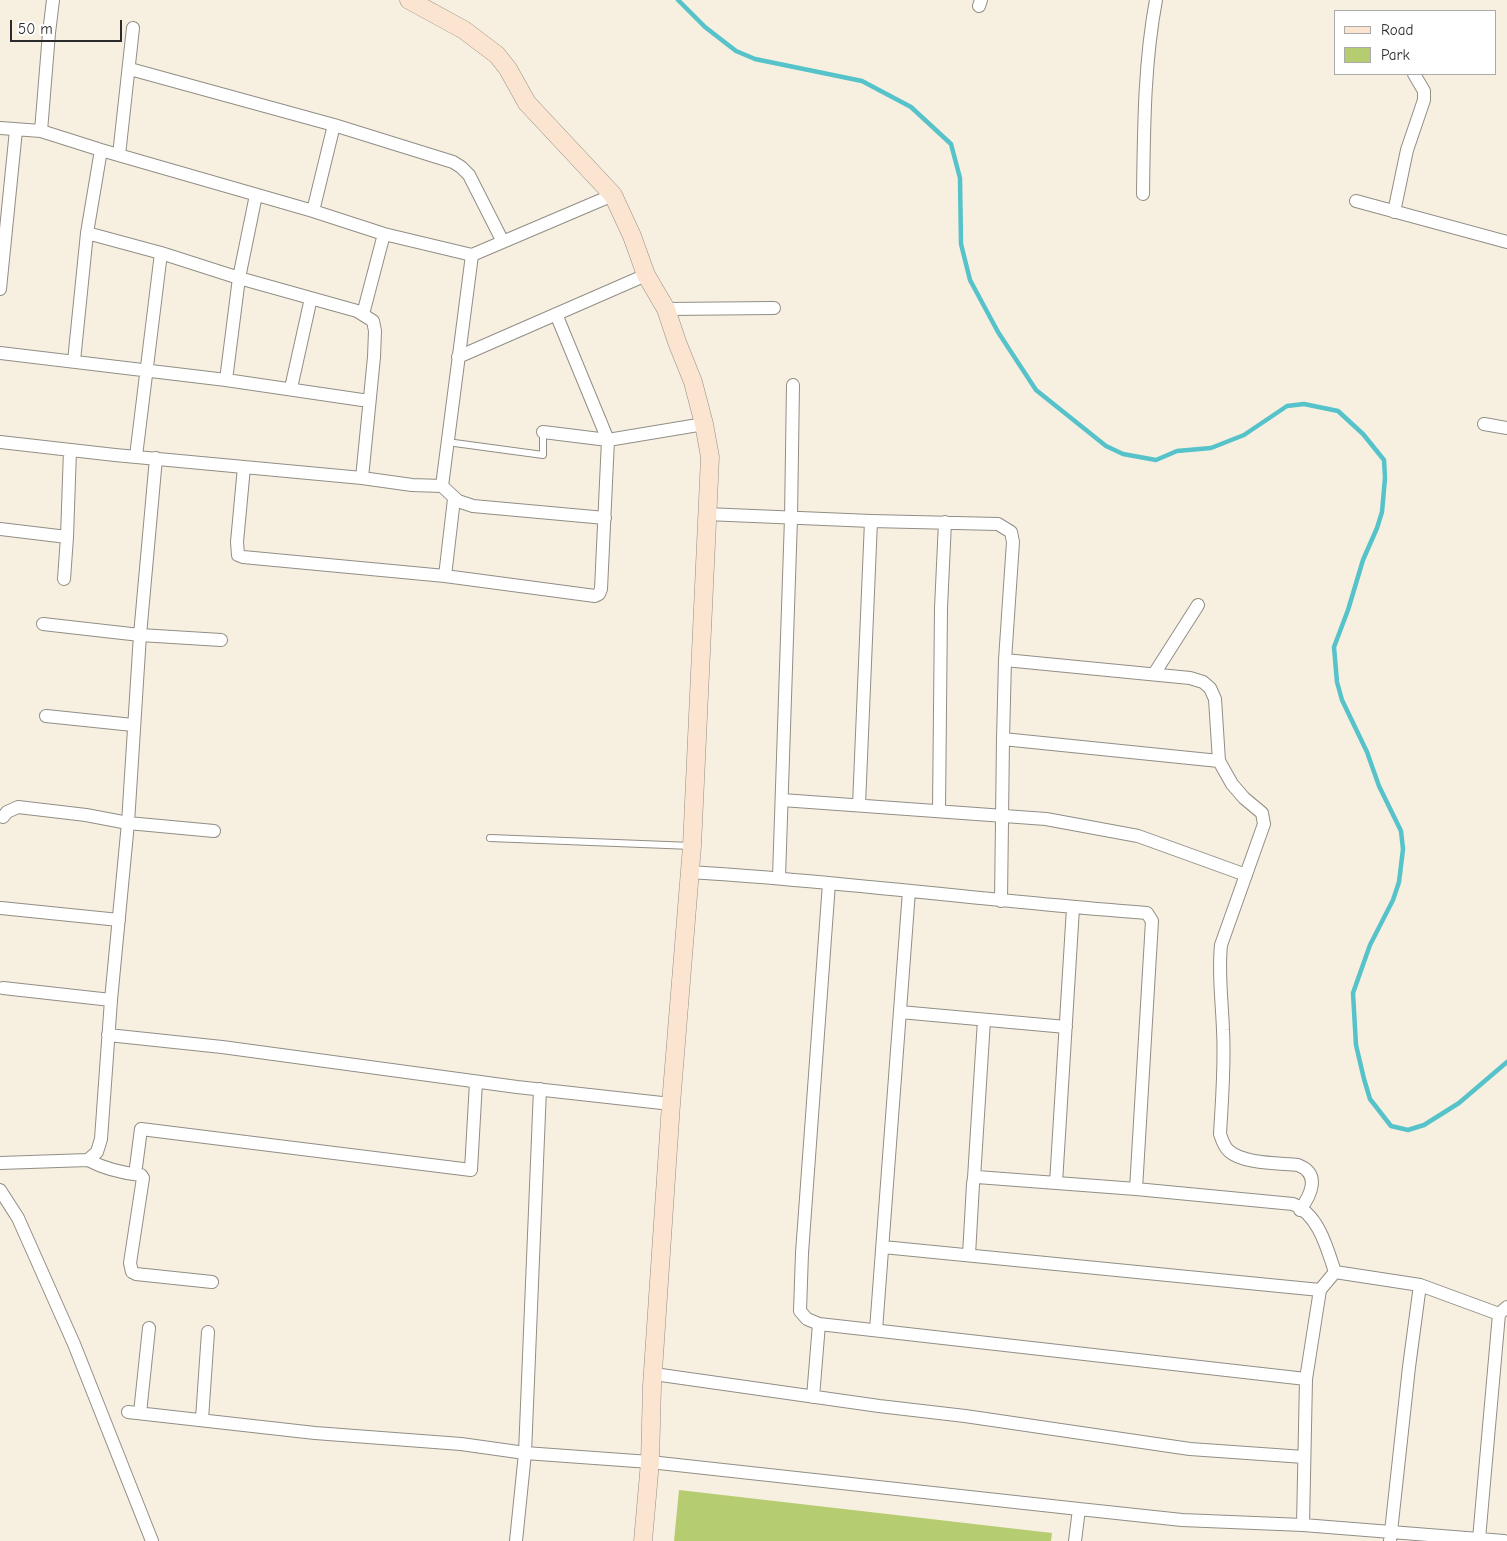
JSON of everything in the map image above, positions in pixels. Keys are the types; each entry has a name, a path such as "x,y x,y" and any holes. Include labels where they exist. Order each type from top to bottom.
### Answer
{"main road":[{"path":"408,0 464,30 498,55 527,103 613,195 632,236 646,275 666,309 693,382 710,456 692,846 671,1104 650,1462 643,1541"}],"street":[{"path":"41,130 49,33 54,0"},
{"path":"1143,194 1145,89 1156,0"},
{"path":"119,155 134,28"},
{"path":"130,69 334,125 453,162 469,175 502,242"},
{"path":"1394,212 1407,150 1424,100 1424,91 1415,75"},
{"path":"313,211 334,125"},
{"path":"0,128 41,130 101,150 313,211 384,234 472,255 613,195"},
{"path":"0,290 16,130"},
{"path":"74,361 87,233 101,150"},
{"path":"226,380 239,278 256,195"},
{"path":"1356,201 1507,242"},
{"path":"87,233 161,253 239,278 357,310 373,321 375,330 362,478"},
{"path":"363,314 384,234"},
{"path":"136,456 161,253"},
{"path":"442,486 472,255"},
{"path":"458,357 646,275"},
{"path":"291,388 311,298"},
{"path":"666,309 774,308"},
{"path":"244,467 237,542 238,555 243,557 445,576 595,596 599,594 601,589 608,440 556,314"},
{"path":"0,353 291,388 369,400"},
{"path":"779,878 791,518 793,384"},
{"path":"543,432 608,440 704,424"},
{"path":"1484,424 1507,428"},
{"path":"0,442 362,478 412,485 442,486 454,499 473,506 605,518"},
{"path":"64,579 68,537 70,450"},
{"path":"88,1160 97,1152 100,1140 128,824 133,725 156,458"},
{"path":"445,576 454,499"},
{"path":"706,514 998,524 1011,532 1013,542 1005,660 1001,901"},
{"path":"859,805 870,521"},
{"path":"938,810 941,608 945,522"},
{"path":"0,529 68,537"},
{"path":"1154,674 1198,605"},
{"path":"43,624 140,635 221,640"},
{"path":"1005,660 1190,678 1203,682 1210,688 1215,699 1219,761 1232,784 1244,798 1262,813 1264,819 1263,831 1220,945 1219,962 1223,1031 1220,1134 1229,1152 1239,1157 1248,1160 1298,1164 1304,1167 1311,1175 1312,1186 1310,1197 1300,1210"},
{"path":"46,716 133,725"},
{"path":"1003,739 1219,761"},
{"path":"782,800 1046,819 1138,836 1246,875"},
{"path":"3,817 7,812 18,807 86,815 128,824 214,831"},
{"path":"690,872 829,882 1001,901 1147,913 1151,919 1136,1189"},
{"path":"829,882 802,1253 800,1311 807,1319 819,1324 1306,1379"},
{"path":"876,1330 909,891"},
{"path":"1,908 119,920"},
{"path":"1056,1183 1073,908"},
{"path":"3,988 111,1000"},
{"path":"900,1012 1066,1027"},
{"path":"968,1256 984,1020"},
{"path":"108,1034 476,1082 671,1104"},
{"path":"136,1167 141,1129 471,1170 476,1082"},
{"path":"516,1541 525,1453 540,1089"},
{"path":"0,1163 88,1160 104,1169 125,1174 141,1175 143,1178 130,1263 132,1272 212,1282"},
{"path":"974,1178 1136,1189 1293,1204 1314,1222 1335,1272"},
{"path":"0,1190 18,1218 74,1344 152,1541"},
{"path":"883,1247 1320,1290"},
{"path":"1335,1272 1420,1285 1503,1310 1483,1540"},
{"path":"1303,1525 1306,1379 1320,1290 1335,1272"},
{"path":"1391,1536 1409,1367 1420,1285"},
{"path":"813,1397 819,1324"},
{"path":"149,1328 134,1412 315,1433 461,1444 525,1453 650,1462 1182,1520 1303,1525 1391,1536 1504,1541"},
{"path":"202,1419 208,1332"},
{"path":"654,1374 813,1397 965,1416 1190,1449 1304,1457"},
{"path":"1075,1541 1079,1509"}],"lane":[{"path":"447,442 543,455 543,432"},
{"path":"490,838 692,846"}],"green space":[{"path":"679,1490 1052,1533 1051,1541 674,1541"}],"waterway":[{"path":"678,0 705,27 736,51 755,59 862,81 911,107 951,144 960,178 961,244 970,280 998,332 1036,390 1106,446 1123,454 1156,460 1177,451 1211,448 1244,435 1287,406 1304,404 1338,411 1363,434 1384,460 1385,478 1382,512 1363,560 1348,610 1334,647 1337,682 1342,700 1367,752 1379,786 1401,831 1403,849 1399,882 1393,900 1370,945 1353,993 1356,1045 1370,1099 1391,1126 1408,1130 1424,1125 1459,1103 1507,1062"}]}
